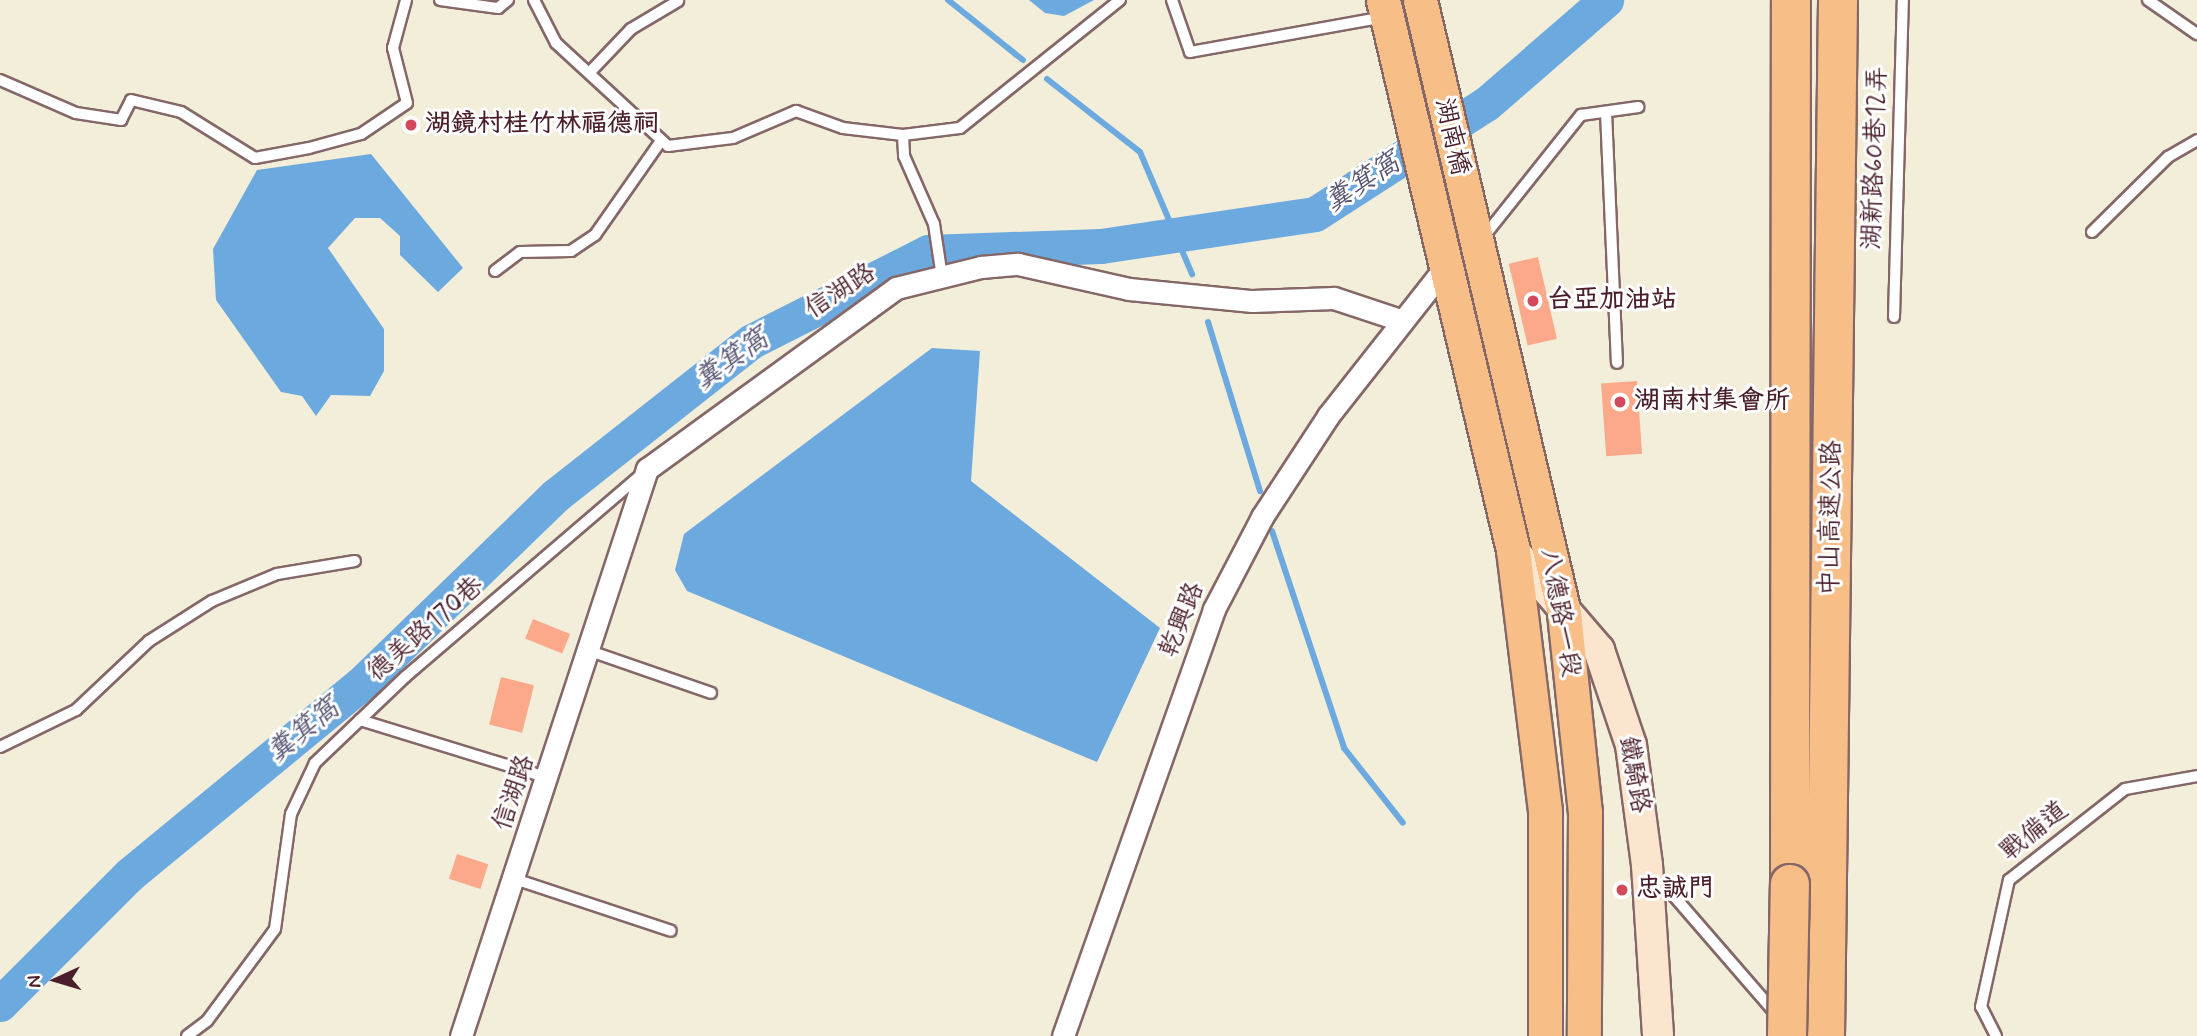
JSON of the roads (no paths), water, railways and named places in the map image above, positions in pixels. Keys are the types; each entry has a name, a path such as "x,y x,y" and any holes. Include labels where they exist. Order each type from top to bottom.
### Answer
{"highway":[{"name":"中山高速公路","path":"1787,1036 1790,884 1791,0"},
{"name":"中山高速公路","path":"1825,1036 1838,0"}],"main road":[{"name":"湖南橋","path":"1420,0 1465,200"},
{"name":"湖南橋","path":"1385,8 1431,218"},
{"name":"八德路一段","path":"1465,200 1564,613 1585,812 1584,1036"},
{"name":"八德路一段","path":"1431,218 1513,550 1545,811 1545,1036"},
{"name":"鐵騎路","path":"1513,550 1564,613 1599,650 1631,745 1647,866 1658,1036"}],"street":[{"name":"信湖路","path":"461,1036 549,779 647,469 837,326 896,288 941,268 1018,264 1129,289 1252,301 1334,298 1400,320"},
{"name":"乾興路","path":"1063,1036 1214,609 1270,506 1400,320 1442,271"}],"lane":[{"path":"0,80 76,113 121,120 131,100 181,112 255,158 309,148 361,134 408,103 393,48 406,0"},
{"path":"440,0 498,8 508,0"},
{"path":"534,0 556,43 591,71 660,142 733,138 796,111 843,128 903,135 960,128 1120,0"},
{"path":"1172,0 1190,52 1385,8"},
{"name":"湖新路60巷12弄","path":"1894,317 1903,0"},
{"path":"2148,0 2196,32"},
{"path":"591,71 631,29 678,1"},
{"path":"1476,246 1581,115 1638,107"},
{"path":"1606,112 1617,363"},
{"path":"903,135 904,156 934,223 941,268"},
{"path":"2092,232 2168,157 2197,140"},
{"path":"495,271 520,252 571,251 595,235 660,142"},
{"name":"德美路170巷","path":"187,1036 207,1021 275,929 290,814 315,763 360,720 647,469"},
{"path":"0,747 76,710 149,641 212,601 277,574 355,561"},
{"path":"590,651 711,693"},
{"path":"360,720 549,779"},
{"name":"戰備道","path":"1996,1036 1981,1007 2009,880 2125,789 2197,776"},
{"path":"1647,866 1794,1036"},
{"path":"515,879 671,931"}],"water":[{"path":"1029,0 1094,0 1064,16 1045,13"},
{"path":"371,154 463,268 438,292 400,255 400,236 380,218 355,218 328,248 384,329 384,371 370,396 331,395 316,416 302,396 281,392 216,300 213,249 257,170"},
{"path":"932,348 980,351 971,481 1160,628 1097,762 687,591 675,570 684,534"}],"waterway":[{"path":"948,0 1023,60"},
{"name":"糞箕窩","path":"0,1004 129,875 364,681 556,495 752,341 928,252 1101,246 1315,214 1486,104 1606,0"},
{"path":"1047,79 1140,152 1192,274"},
{"path":"1208,322 1260,491"},
{"path":"1272,531 1344,748 1403,823"}],"place":[{"name":"湖鏡村桂竹林福德祠","path":"411,125"},
{"name":"台亞加油站","path":"1533,301"},
{"name":"湖南村集會所","path":"1620,402"},
{"name":"忠誠門","path":"1622,890"}]}
